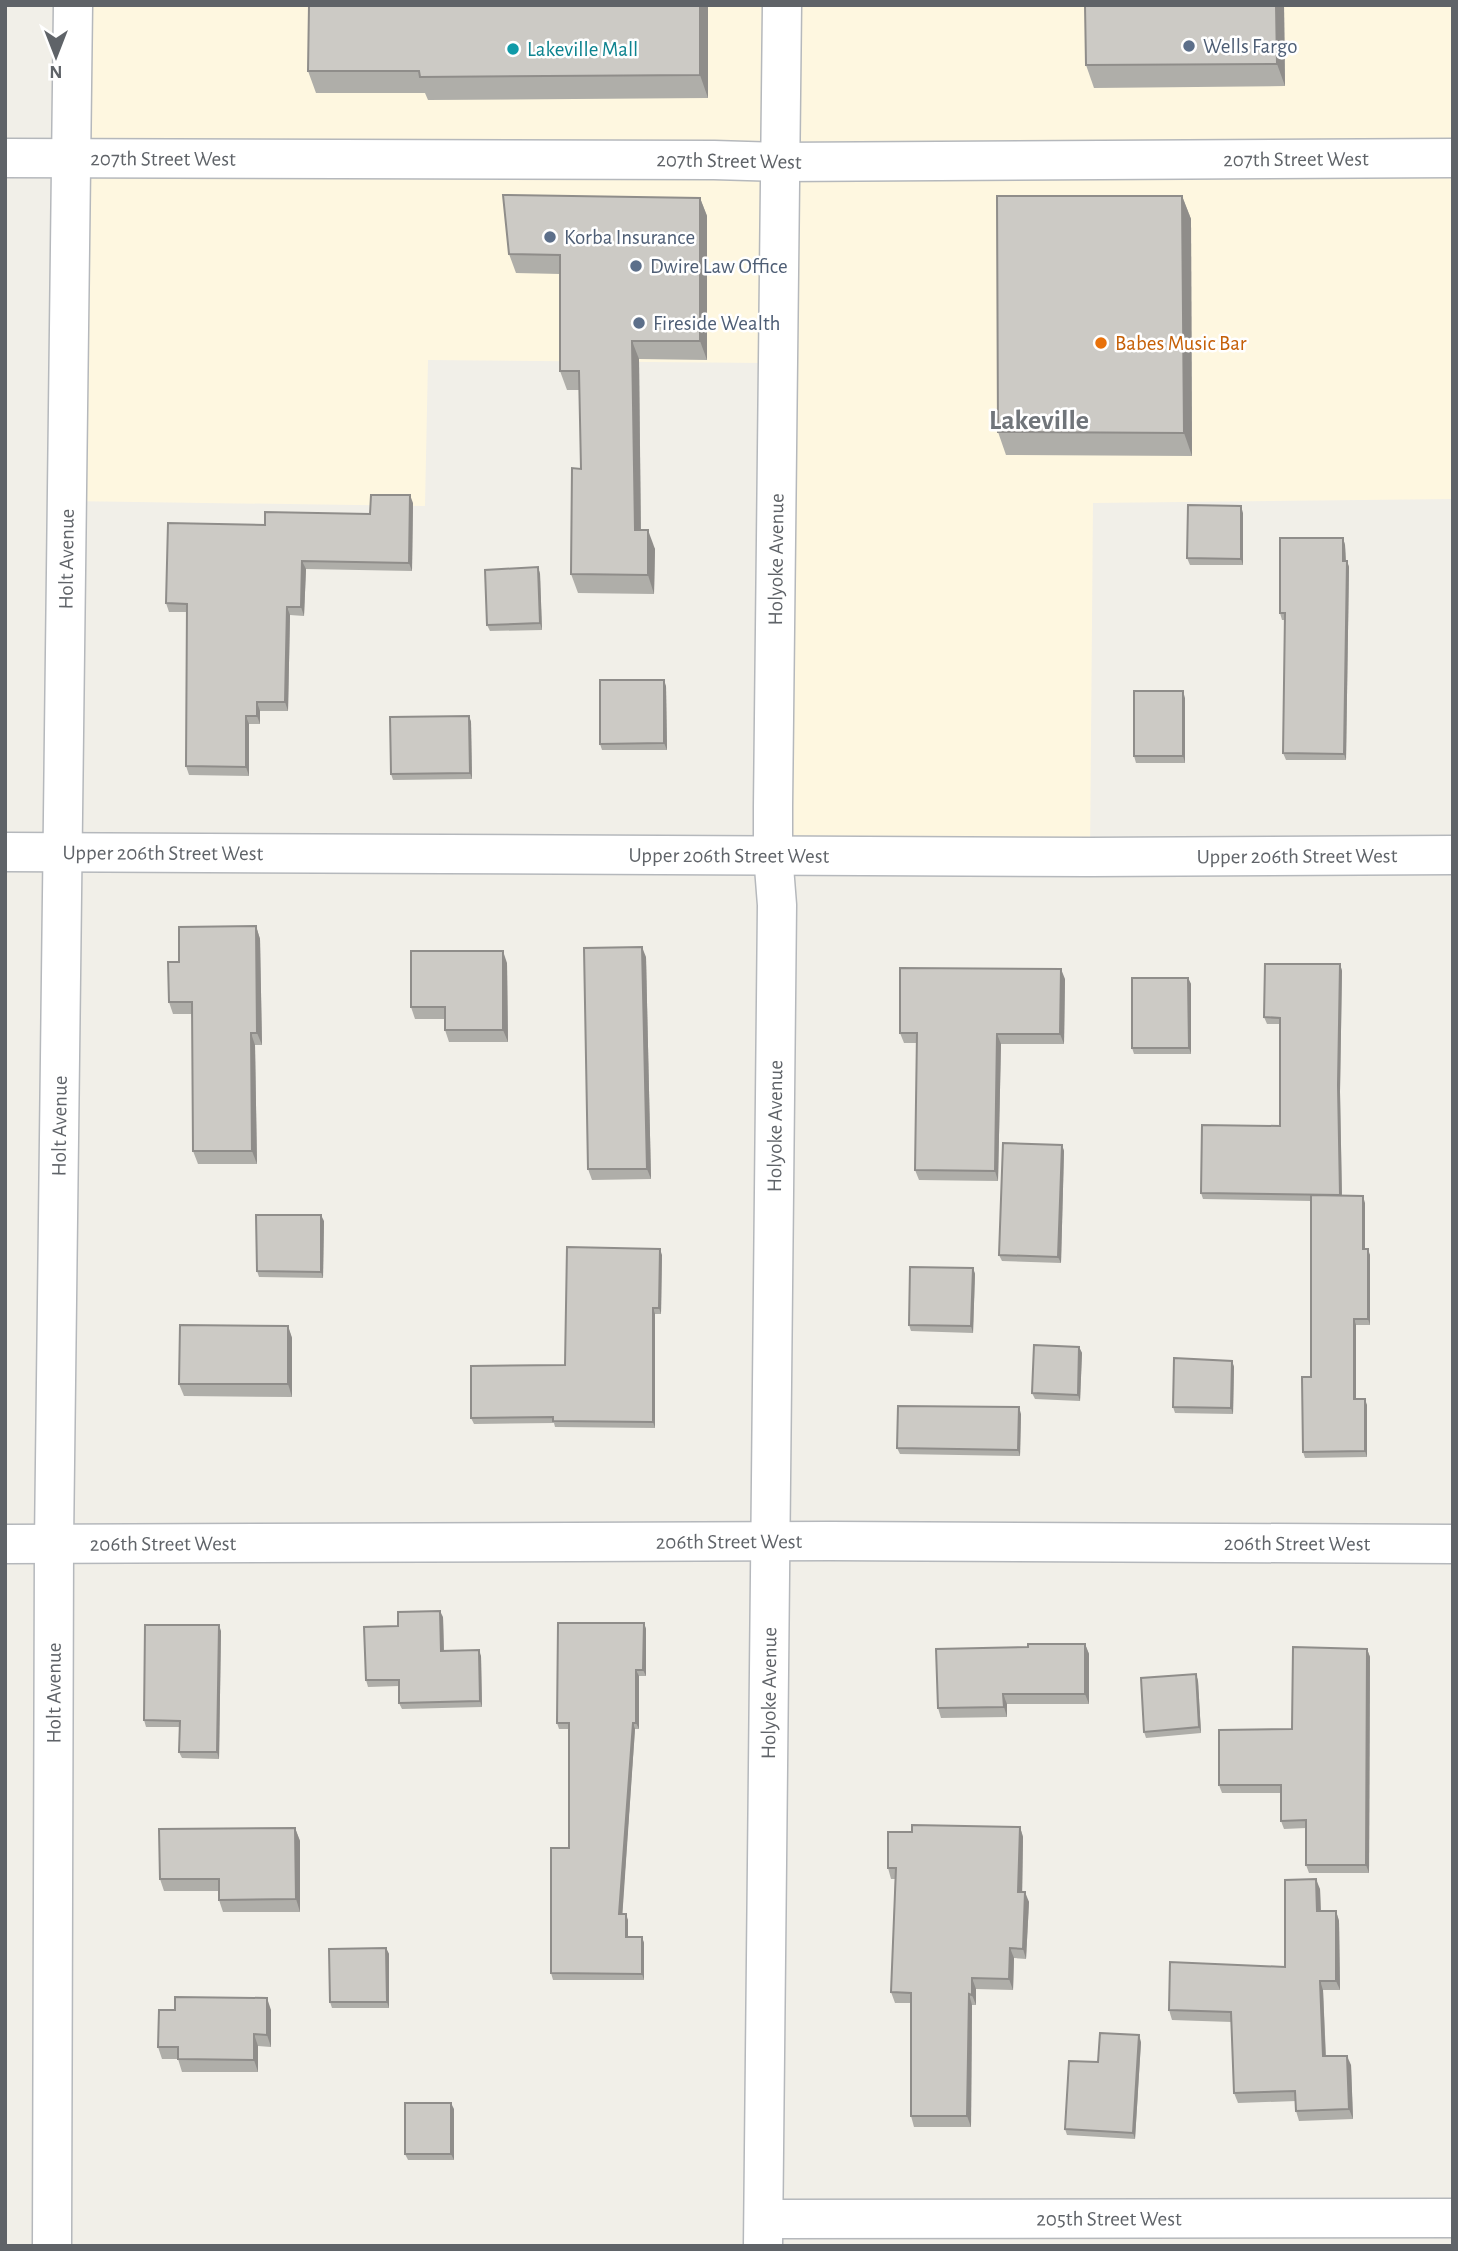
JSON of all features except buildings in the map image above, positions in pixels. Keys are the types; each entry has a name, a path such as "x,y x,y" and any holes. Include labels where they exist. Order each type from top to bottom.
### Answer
{"street":[{"name":"Holt Avenue","path":"52,2246 54,1544 73,5"},
{"name":"Holyoke Avenue","path":"764,2232 777,905 773,855 782,5"},
{"name":"207th Street West","path":"5,158 780,162 1453,158"},
{"name":"Upper 206th Street West","path":"5,852 1090,857 1453,855"},
{"name":"206th Street West","path":"5,1544 769,1541 1453,1544"},
{"name":"205th Street West","path":"764,2232 1453,2218"}],"shaded area":[{"path":"73,5 1453,5 1453,499 1093,503 1090,857 773,854 776,363 428,360 425,506 67,501"}],"place":[{"name":"Wells Fargo","path":"1189,46"},
{"name":"Lakeville Mall","path":"513,49"},
{"name":"Korba Insurance","path":"550,237"},
{"name":"Dwire Law Office","path":"636,266"},
{"name":"Fireside Wealth","path":"639,323"},
{"name":"Babes Music Bar","path":"1101,343"}],"district":[{"name":"Lakeville","path":"1039,421"}]}
